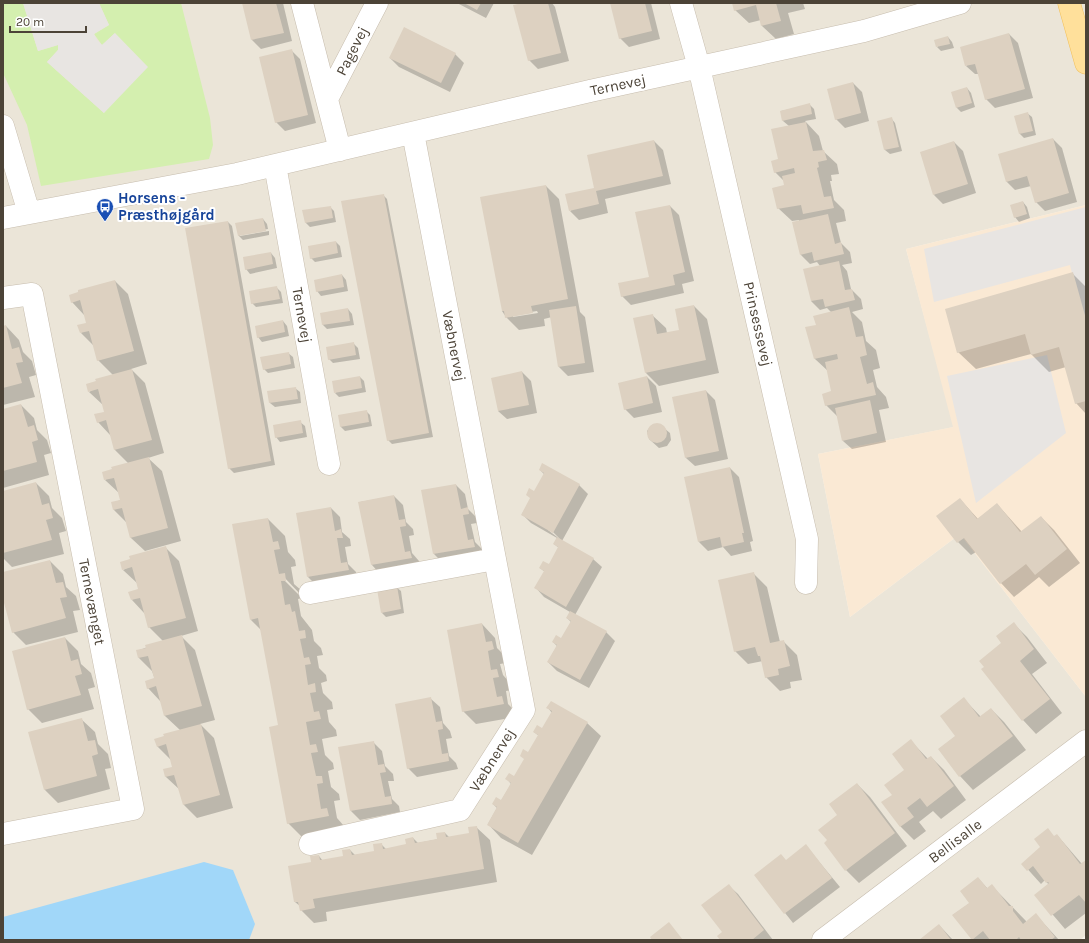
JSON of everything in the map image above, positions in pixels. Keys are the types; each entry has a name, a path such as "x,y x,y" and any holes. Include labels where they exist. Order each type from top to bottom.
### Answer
{"main road":[{"path":"1069,3 1086,64"}],"street":[{"name":"Pagevej","path":"302,3 340,150"},
{"name":"Pagevej","path":"327,99 376,3"},
{"path":"681,3 699,67"},
{"name":"Ternevej","path":"3,218 222,177 590,91 864,31 960,3"},
{"name":"Prinsessevej","path":"699,67 807,539 806,583"},
{"path":"3,126 29,213"},
{"name":"Væbnervej","path":"310,844 460,810 524,710 413,133"},
{"name":"Ternevej","path":"275,165 328,464"},
{"name":"Ternevænget","path":"3,298 32,294 133,809 3,834"},
{"path":"310,593 495,559"},
{"name":"Bellisalle","path":"823,940 1086,741"}],"shaded area":[{"path":"3,3 1086,3 1086,205 906,249 954,427 818,454 850,617 960,534 1086,697 1086,935 1080,940 3,940"},
{"path":"23,3 99,3 109,25 94,34 97,40 102,45 115,33 148,67 104,113 47,62 58,50 58,45 38,51"},
{"path":"1086,205 1086,697 960,534 850,617 818,454 953,427 906,249"},
{"path":"1086,207 1086,317 1083,318 1070,265 934,302 924,249"},
{"path":"1047,355 1066,433 976,503 947,376"}],"green space":[{"path":"3,3 23,3 38,51 58,45 58,50 47,62 104,113 115,33 102,45 94,34 109,25 99,3 181,3 210,118 213,145 209,159 41,186 27,125 3,73"}],"water":[{"path":"204,862 233,870 255,924 249,940 3,940 3,917"}],"building":[{"path":"242,3 276,3 284,33 251,40"},
{"path":"464,3 481,3 477,10"},
{"path":"523,3 548,3 561,53 528,61 513,5"},
{"path":"610,3 645,3 652,31 619,39"},
{"path":"732,3 776,3 781,21 761,26 756,5 734,11"},
{"path":"404,27 456,53 441,83 389,58"},
{"path":"1009,33 1025,89 985,100 975,64 965,66 960,47"},
{"path":"948,36 950,44 936,47 934,40"},
{"path":"292,49 308,115 275,123 259,57"},
{"path":"853,82 861,113 835,120 827,89"},
{"path":"967,87 972,103 956,108 951,92"},
{"path":"810,103 812,114 782,121 780,111"},
{"path":"1028,112 1033,131 1019,134 1014,116"},
{"path":"892,117 899,147 884,150 877,121"},
{"path":"806,122 813,151 824,150 827,160 818,162 819,167 817,168 824,197 831,196 834,208 803,214 801,205 777,209 772,188 784,185 782,176 795,173 794,168 774,173 771,161 778,159 771,129"},
{"path":"1053,138 1069,193 1035,203 1027,176 1006,182 998,154"},
{"path":"654,140 663,176 596,191 599,204 569,211 565,194 594,188 587,155"},
{"path":"954,141 968,184 933,195 920,152"},
{"path":"546,185 568,299 531,306 533,313 505,318 504,311 502,311 480,197"},
{"path":"384,194 429,433 387,441 341,201"},
{"path":"1023,201 1027,214 1014,218 1010,205"},
{"path":"670,205 685,272 673,275 675,285 621,297 618,283 649,277 635,212"},
{"path":"331,206 333,218 305,223 302,210"},
{"path":"828,214 835,244 841,242 844,254 814,261 812,252 800,255 792,222"},
{"path":"263,218 266,231 238,236 235,223"},
{"path":"228,221 271,461 228,469 185,228"},
{"path":"336,241 338,253 310,259 308,246"},
{"path":"271,252 273,264 245,270 243,257"},
{"path":"839,261 845,290 852,289 855,300 825,307 823,299 811,301 803,269"},
{"path":"1073,272 1086,319 1086,401 1075,404 1059,347 1031,355 1025,334 957,353 945,309"},
{"path":"342,274 344,287 316,292 314,280"},
{"path":"115,280 134,351 97,361 89,331 80,333 77,325 86,323 80,300 71,303 69,295 78,292 78,290"},
{"path":"277,286 280,299 251,304 249,291"},
{"path":"694,305 706,360 645,373 633,318 653,314 657,334 679,330 675,309"},
{"path":"576,306 585,363 558,367 549,310"},
{"path":"849,307 856,337 863,336 867,355 860,357 867,384 873,382 876,395 825,406 822,394 831,391 825,362 838,359 837,354 814,359 805,327 816,325 813,316"},
{"path":"348,308 350,321 322,325 320,313"},
{"path":"283,320 285,332 257,338 255,326"},
{"path":"6,325 12,349 19,347 23,362 16,363 22,383 3,388 3,326"},
{"path":"354,342 356,355 328,360 326,347"},
{"path":"289,352 291,364 263,370 260,357"},
{"path":"132,369 152,440 114,450 106,420 97,423 94,414 104,412 98,389 88,392 86,384 96,381 95,379"},
{"path":"522,371 529,405 498,411 491,378"},
{"path":"360,376 362,388 334,393 332,381"},
{"path":"647,376 653,403 624,410 618,383"},
{"path":"296,387 298,399 269,403 267,391"},
{"path":"706,390 719,451 685,458 672,397"},
{"path":"870,400 877,433 842,441 835,408"},
{"path":"21,404 28,427 34,425 38,440 32,442 37,462 3,471 3,409"},
{"path":"367,410 369,422 340,427 338,415"},
{"path":"301,420 303,433 275,438 273,425"},
{"path":"657,423 664,426 667,433 664,440 657,443 650,440 647,433 650,426"},
{"path":"149,457 168,528 130,538 122,508 113,510 111,502 120,500 114,478 104,480 102,472 112,469 111,467"},
{"path":"542,463 580,484 553,533 521,515 530,498 526,495 529,488 534,491 544,473 539,470"},
{"path":"730,467 744,533 742,533 744,542 722,547 720,537 698,542 684,477"},
{"path":"36,482 42,505 49,503 53,518 46,520 52,540 3,553 3,491"},
{"path":"456,484 461,509 468,507 469,514 463,515 468,540 473,539 475,547 433,554 421,490"},
{"path":"394,495 399,520 405,519 406,526 400,527 405,552 410,551 412,558 371,565 358,502"},
{"path":"960,498 977,519 997,503 1020,532 1041,516 1067,549 1035,575 1026,564 1000,584 964,538 957,543 936,516"},
{"path":"331,507 335,531 341,529 343,538 337,538 341,563 347,562 349,570 307,577 296,513"},
{"path":"268,518 273,542 278,541 280,549 274,550 279,574 285,573 286,581 281,581 285,605 290,604 292,612 295,611 299,631 305,630 306,638 300,639 304,658 309,657 311,664 305,665 308,685 315,683 316,692 310,693 314,712 319,711 321,719 306,722 310,745 316,744 318,752 311,753 316,776 322,776 323,783 317,784 321,809 327,808 329,816 287,824 269,727 278,725 258,618 250,620 232,524"},
{"path":"557,537 594,558 566,607 534,588 544,571 539,568 543,561 549,564 558,547 553,544"},
{"path":"166,546 186,618 148,628 140,598 131,600 128,592 138,589 132,567 122,570 120,562 130,559 129,556"},
{"path":"50,560 56,583 63,582 67,597 60,598 66,618 12,633 3,599 3,572"},
{"path":"754,572 770,643 784,640 790,666 778,669 779,675 765,678 760,656 758,656 755,647 734,652 718,580"},
{"path":"397,586 401,609 381,613 377,589"},
{"path":"570,611 607,631 580,680 547,662 557,645 552,642 556,635 561,638 571,621 566,618"},
{"path":"1014,622 1034,649 1020,661 1050,699 1022,721 981,669 984,667 979,661 1001,643 996,636"},
{"path":"482,623 486,642 492,641 494,649 488,651 491,670 497,669 499,677 493,678 497,697 502,696 504,704 462,712 447,630"},
{"path":"182,635 202,706 164,716 156,686 147,689 145,681 154,678 148,656 138,658 136,650 146,648 145,645"},
{"path":"65,637 71,661 78,659 82,674 75,676 81,695 27,710 12,651"},
{"path":"431,697 436,722 442,721 443,729 438,730 442,754 448,753 449,761 407,769 395,704"},
{"path":"964,697 979,717 991,708 1013,736 959,777 938,749 955,736 940,716"},
{"path":"551,701 588,722 518,843 487,825 497,807 492,804 496,797 501,800 511,783 505,779 509,773 514,776 524,759 520,756 523,749 528,752 538,735 533,732 537,725 542,728 552,711 546,708"},
{"path":"82,718 88,741 95,740 98,754 92,756 97,776 44,790 28,732"},
{"path":"201,724 220,795 183,805 174,775 165,777 163,769 172,767 166,744 157,747 154,739 164,736 163,734"},
{"path":"911,739 926,759 931,756 954,786 927,807 920,798 907,808 914,817 900,827 881,802 892,795 884,785 904,770 892,754"},
{"path":"374,741 378,765 384,764 386,772 380,773 385,797 391,796 392,804 350,811 338,747"},
{"path":"857,783 895,833 845,871 824,843 827,840 818,830 837,815 829,804"},
{"path":"477,826 484,869 313,899 315,908 300,911 298,902 294,902 288,866 311,862 310,856 319,855 320,860 343,856 342,850 350,849 352,855 374,851 373,844 382,843 383,849 406,844 405,839 413,837 415,843 437,839 436,833 445,832 446,837 469,833 468,827"},
{"path":"1048,828 1054,836 1057,834 1080,864 1086,860 1086,903 1079,895 1051,916 1034,895 1049,883 1046,883 1033,866 1027,871 1021,864 1040,847 1034,839"},
{"path":"806,844 832,878 784,914 754,875 781,854 786,860"},
{"path":"978,877 987,888 992,884 1009,906 1013,906 1013,911 1023,924 1036,913 1055,937 1051,940 1021,940 1019,937 1016,940 990,940 983,931 972,940 952,915 969,903 960,891"},
{"path":"729,884 764,930 752,940 720,940 717,936 722,932 701,905"},
{"path":"669,922 683,940 652,940 650,937"},
{"path":"939,924 951,940 919,940"}],"place":[{"name":"Horsens - Præsthøjgård","path":"105,222"}]}
